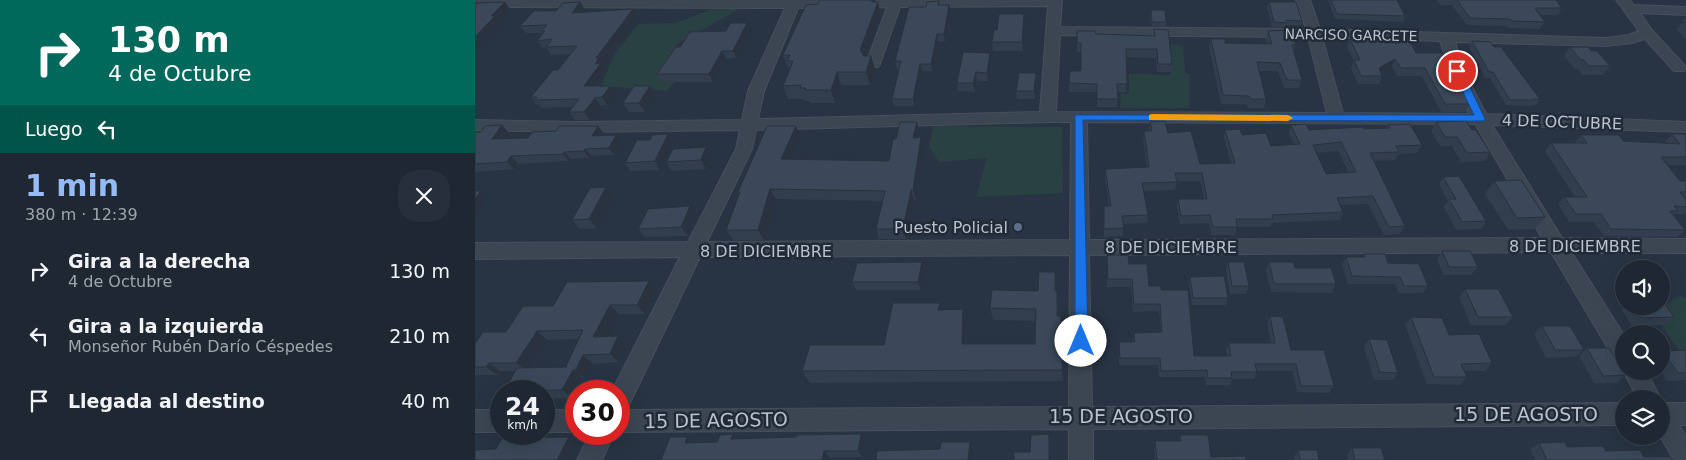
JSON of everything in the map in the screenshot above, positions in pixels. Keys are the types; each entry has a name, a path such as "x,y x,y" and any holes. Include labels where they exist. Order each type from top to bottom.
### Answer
{"street":[{"path":"1303,0 1314,33 1336,118"},
{"path":"475,3 793,4 1054,1 1054,31 1048,117"},
{"path":"873,64 895,3"},
{"path":"629,380 691,251 744,149 756,91 793,4"},
{"path":"1627,5 1686,11"},
{"path":"1627,5 1647,33 1679,68"},
{"name":"NARCISO GARCETE","path":"1054,31 1314,33 1606,42 1632,39 1647,33"},
{"path":"1446,37 1457,71 1480,119 1615,340"},
{"path":"1079,117 1081,460"},
{"name":"4 DE OCTUBRE","path":"475,124 577,127 1079,117 1480,119 1686,127"},
{"name":"8 DE DICIEMBRE","path":"475,251 1558,245 1686,246"},
{"name":"15 DE AGOSTO","path":"630,421 1082,416 1615,414"},
{"path":"1670,415 1686,414"},
{"path":"475,421 490,421"},
{"path":"1670,430 1686,458"},
{"path":"589,460 597,445"}],"green space":[{"path":"713,9 739,9 677,44 661,71 678,79 666,91 601,86 613,57 638,24 675,23"},
{"path":"1171,44 1183,46 1185,73 1190,75 1189,108 1120,108 1121,94 1129,94 1129,74 1171,75"},
{"path":"933,126 1062,127 1063,193 976,197 987,158 939,162 929,147"},
{"path":"1679,296 1686,298 1686,360 1670,338 1670,325 1662,325 1660,315 1670,315 1670,301"}],"building":[{"path":"819,0 872,0 872,2 878,2 860,50 864,56 871,56 866,72 837,72 831,90 805,90 806,88 800,88 801,85 783,86 793,61 787,61 790,55 783,55 806,5 818,4"},
{"path":"1331,0 1397,0 1405,16 1337,14"},
{"path":"1457,0 1556,0 1562,8 1535,8 1545,22 1470,18"},
{"path":"939,1 938,5 949,5 944,34 937,34 931,64 920,64 913,99 892,99 901,61 895,61 909,7 926,7 927,2"},
{"path":"505,2 491,16 495,16 475,37 475,3"},
{"path":"580,2 572,13 633,9 596,58 599,58 595,64 601,63 584,86 610,86 602,97 595,98 584,112 569,112 579,99 535,100 537,97 531,97 553,70 558,70 577,46 546,47 552,39 537,41 545,31 541,31 547,25 520,26 534,11 556,11 563,3"},
{"path":"1269,2 1296,2 1302,21 1286,20 1286,23 1274,22"},
{"path":"1151,10 1165,10 1166,22 1152,22"},
{"path":"999,14 1024,14 1022,42 992,42 994,30 997,30"},
{"path":"730,23 747,23 733,51 722,51 709,74 657,74 676,47 680,47 690,32 726,31"},
{"path":"1154,29 1168,30 1172,64 1158,64 1157,49 1126,49 1127,84 1117,84 1118,99 1097,99 1097,84 1069,83 1070,71 1081,71 1081,43 1077,43 1077,31 1095,31 1096,34 1155,36"},
{"path":"1291,30 1296,45 1292,45 1302,80 1287,80 1280,63 1257,62 1266,99 1223,95 1211,39 1225,39 1225,43 1272,44 1268,31"},
{"path":"1358,36 1408,38 1416,53 1442,53 1470,104 1445,104 1425,68 1401,68 1395,59 1379,68 1382,76 1361,76 1354,60 1360,60 1350,39 1359,39"},
{"path":"1472,41 1490,42 1494,47 1501,47 1540,99 1510,100 1493,72 1489,72"},
{"path":"1570,47 1588,47 1591,51 1597,51 1610,66 1588,66"},
{"path":"963,52 990,53 987,73 976,72 973,83 957,83"},
{"path":"1019,73 1036,73 1034,91 1016,91"},
{"path":"634,86 650,86 639,103 623,103"},
{"path":"1165,121 1168,133 1191,131 1200,164 1235,163 1225,130 1240,129 1242,135 1266,133 1271,146 1300,144 1291,125 1306,124 1309,130 1363,127 1364,129 1390,128 1388,125 1410,124 1422,145 1396,146 1399,152 1370,153 1405,226 1389,227 1373,196 1337,198 1343,212 1272,215 1273,219 1236,219 1237,227 1213,227 1210,215 1181,216 1178,199 1207,199 1202,173 1175,173 1177,182 1142,183 1148,215 1122,216 1124,228 1104,229 1104,206 1111,206 1105,169 1149,167 1144,131 1152,131 1150,122","holes":["1341,142 1356,172 1326,174 1313,145"]},
{"path":"1466,121 1472,130 1475,129 1490,152 1467,153 1457,137 1445,137 1436,122"},
{"path":"900,122 917,122 913,138 921,137 913,190 911,190 903,229 876,229 885,191 770,189 758,230 726,230 740,192 738,192 767,126 796,126 781,159 889,161 893,139 896,139"},
{"path":"502,125 492,139 528,138 532,132 556,131 559,126 598,126 592,136 616,135 609,148 585,149 584,151 564,152 563,154 511,156 507,162 475,164 475,132 481,132 485,126"},
{"path":"668,134 655,161 625,163 637,140 650,140 652,135"},
{"path":"1672,134 1686,134 1686,157 1661,157 1680,181 1686,181 1686,192 1680,192 1686,200 1686,207 1674,206 1678,211 1670,211 1685,230 1611,229 1601,214 1576,214 1564,197 1587,197 1551,143 1587,143 1581,135 1619,135 1623,141 1680,144"},
{"path":"706,147 701,160 666,162 673,149"},
{"path":"1459,176 1486,221 1462,222 1449,199 1456,199 1443,177"},
{"path":"1521,180 1545,217 1517,218 1494,181"},
{"path":"606,187 589,219 572,220 590,188"},
{"path":"475,191 481,191 475,199"},
{"path":"690,206 681,227 638,229 648,209"},
{"path":"1442,251 1470,251 1478,267 1449,267"},
{"path":"1364,254 1385,254 1388,263 1419,264 1428,286 1404,286 1400,277 1352,276 1346,257 1365,257"},
{"path":"1107,255 1128,255 1129,264 1147,264 1149,286 1161,286 1161,290 1188,290 1194,356 1231,356 1229,343 1275,343 1270,316 1283,317 1291,350 1324,350 1334,386 1301,386 1296,364 1255,364 1257,372 1231,372 1232,378 1208,378 1207,370 1161,371 1160,358 1120,358 1119,342 1135,342 1134,333 1162,332 1160,304 1134,304 1132,279 1108,279"},
{"path":"922,262 918,282 852,282 857,263"},
{"path":"1228,262 1244,262 1249,286 1232,286"},
{"path":"1269,262 1293,262 1295,268 1331,268 1336,284 1274,284"},
{"path":"1039,272 1055,272 1057,316 1061,316 1061,344 1063,344 1062,370 802,371 810,345 884,345 893,303 940,303 938,310 963,309 962,344 1035,344 1036,309 990,308 992,290 1038,291"},
{"path":"1224,276 1228,298 1193,298 1190,277"},
{"path":"649,281 637,305 610,305 593,337 618,336 610,354 583,355 575,371 573,370 568,380 565,380 562,390 555,390 555,380 510,380 517,368 567,367 583,330 537,331 516,363 489,363 486,367 475,367 475,344 483,332 506,332 523,306 553,306 567,282"},
{"path":"1465,289 1498,289 1513,317 1478,317"},
{"path":"1670,312 1674,317 1642,318 1640,315 1670,315"},
{"path":"1411,317 1442,318 1449,335 1479,334 1492,363 1461,364 1467,377 1434,377"},
{"path":"1542,326 1570,326 1584,350 1555,350"},
{"path":"1369,339 1387,340 1398,373 1380,372"},
{"path":"1587,348 1609,348 1615,358 1615,375 1603,376"},
{"path":"1686,350 1686,373 1678,373 1670,361 1670,351"},
{"path":"733,434 731,439 861,434 858,451 824,451 822,460 661,460 670,437 687,437 685,443 717,442 720,435"},
{"path":"1049,434 1049,460 1014,460 1014,452 1030,452 1031,435"},
{"path":"1180,435 1208,435 1211,457 1246,456 1246,460 1157,460 1155,441 1181,441"},
{"path":"555,437 565,437 565,445 557,460 475,460 475,450 496,449 498,445 555,445"},
{"path":"941,442 970,442 968,460 876,460 877,451 940,449"},
{"path":"1565,442 1567,447 1603,446 1606,451 1640,450 1644,457 1671,457 1673,460 1547,460 1539,443"},
{"path":"1352,448 1381,448 1385,460 1355,460"},
{"path":"1298,450 1317,450 1319,460 1300,460"}],"slow traffic":[{"path":"1152,117 1288,118"}],"place":[{"name":"Puesto Policial","path":"1018,227"}],"route":[{"path":"1081,341 1079,117 1480,119 1457,71"}]}
